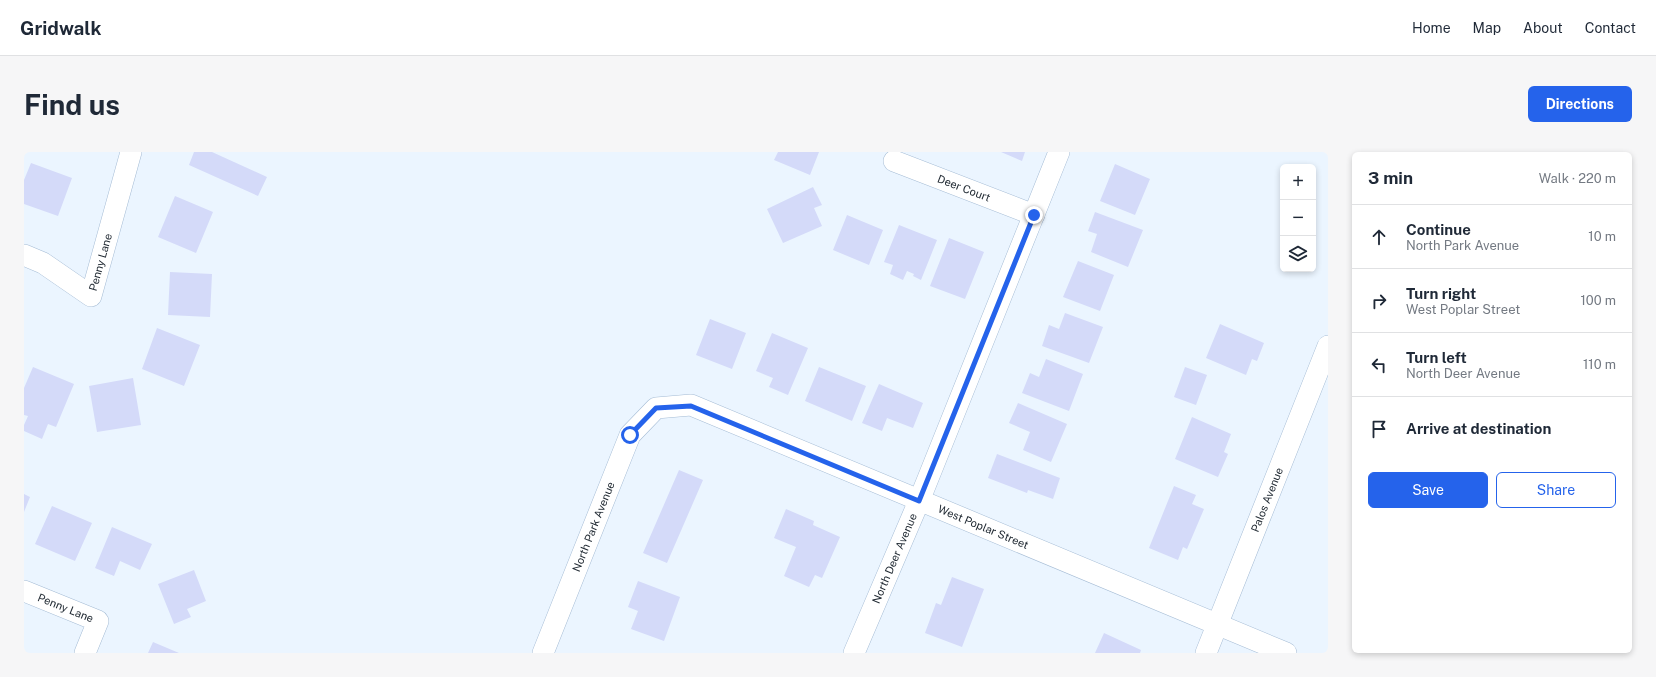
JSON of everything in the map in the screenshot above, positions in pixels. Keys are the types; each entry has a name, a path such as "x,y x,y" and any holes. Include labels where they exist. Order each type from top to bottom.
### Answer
{"street":[{"name":"Penny Lane","path":"24,255 43,263 91,296 131,152"},
{"name":"North Deer Avenue","path":"854,653 919,501 1059,152"},
{"name":"Deer Court","path":"894,161 1034,215"},
{"name":"Palos Avenue","path":"1206,653 1328,346"},
{"name":"West Poplar Street","path":"656,408 691,406 1286,653"},
{"name":"North Park Avenue","path":"544,653 630,435 656,408"},
{"name":"Penny Lane","path":"24,592 98,621 85,653"}],"building":[{"path":"194,152 212,152 267,177 258,196 189,165"},
{"path":"778,152 819,152 810,175 774,160"},
{"path":"1001,152 1025,152 1022,161"},
{"path":"31,163 72,178 58,216 24,204 24,180"},
{"path":"1115,164 1150,179 1135,215 1100,201"},
{"path":"813,187 822,205 814,208 822,226 783,243 767,209"},
{"path":"175,196 213,212 196,253 158,237"},
{"path":"1095,212 1143,230 1128,267 1091,252 1097,234 1088,231"},
{"path":"847,215 883,230 869,265 833,250"},
{"path":"899,225 937,240 921,280 913,276 914,274 907,271 903,280 890,274 893,265 884,262"},
{"path":"949,238 984,252 965,299 930,286"},
{"path":"1078,261 1114,275 1100,311 1063,297"},
{"path":"170,272 212,274 210,317 168,315"},
{"path":"1065,313 1103,327 1089,363 1042,346 1049,325 1059,329"},
{"path":"710,319 746,333 732,369 696,355"},
{"path":"1220,324 1264,343 1257,361 1252,359 1246,375 1206,358"},
{"path":"157,328 200,345 184,386 142,369"},
{"path":"772,333 808,348 788,395 769,387 773,378 756,371"},
{"path":"1046,359 1083,374 1069,411 1022,393 1030,373 1039,377"},
{"path":"33,367 74,384 56,427 48,424 42,439 24,431 24,425 28,416 24,415 24,388"},
{"path":"819,367 866,386 852,421 805,401"},
{"path":"1185,367 1207,375 1196,405 1174,397"},
{"path":"133,378 141,425 97,432 89,386"},
{"path":"879,384 923,403 913,428 887,418 882,431 862,423"},
{"path":"1018,403 1067,424 1051,462 1023,450 1030,432 1009,423"},
{"path":"1192,417 1231,434 1224,452 1228,454 1218,477 1175,459"},
{"path":"997,454 1060,478 1053,499 1028,490 1027,493 988,478"},
{"path":"679,470 703,480 667,563 643,553"},
{"path":"1174,486 1196,495 1192,504 1204,509 1187,549 1183,547 1178,560 1149,548"},
{"path":"24,494 30,497 24,512"},
{"path":"52,506 92,523 75,561 35,544"},
{"path":"786,509 814,521 813,525 840,537 822,578 815,575 809,587 784,576 796,547 774,538"},
{"path":"112,527 152,544 140,570 120,561 114,576 95,568"},
{"path":"194,570 206,601 187,609 191,617 174,624 158,584"},
{"path":"952,577 984,589 962,647 925,633 936,603 941,605"},
{"path":"638,581 680,597 664,641 631,629 638,611 628,607"},
{"path":"1104,633 1141,650 1140,653 1095,653"},
{"path":"153,642 179,653 148,653"}],"route":[{"path":"630,435 656,408 691,406 919,501 1034,215"}]}
